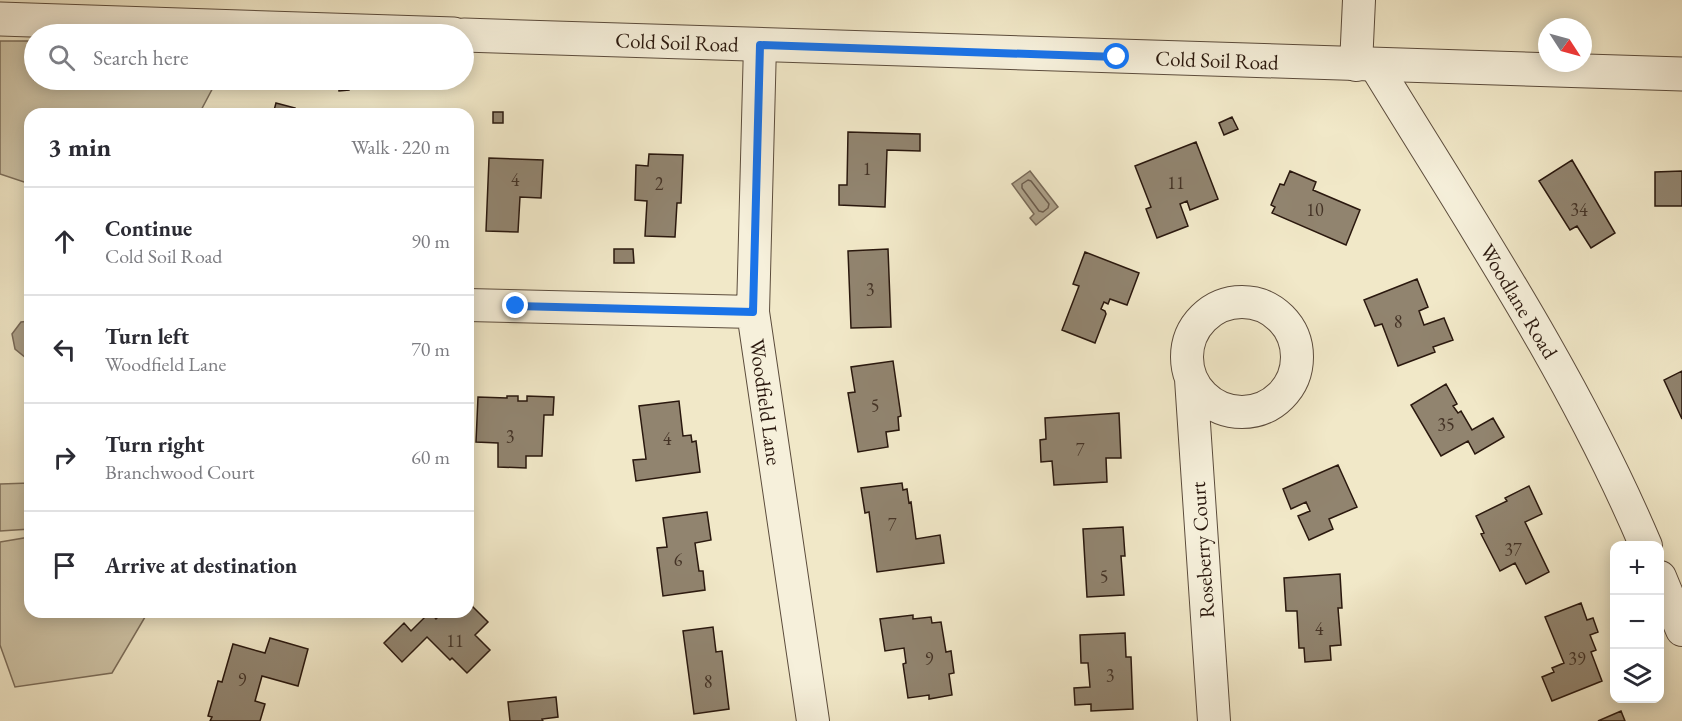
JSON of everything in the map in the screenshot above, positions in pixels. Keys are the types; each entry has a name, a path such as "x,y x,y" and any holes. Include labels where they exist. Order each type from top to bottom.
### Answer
{"street":[{"path":"1359,0 1365,65"},
{"path":"0,19 151,24"},
{"name":"Cold Soil Road","path":"474,35 1682,74"},
{"name":"Woodfield Lane","path":"760,45 753,312 813,721"},
{"name":"Woodlane Road","path":"1365,65 1526,310 1581,410 1644,541"},
{"path":"474,305 753,312"},
{"name":"Roseberry Court","path":"1191,379 1214,721"},
{"path":"1664,589 1682,630"}],"shaded area":[{"path":"0,41 24,41 24,90 212,90 202,108 24,108 24,182 0,174"},
{"path":"24,483 24,529 0,531 0,484"},
{"path":"24,538 24,618 144,618 112,673 15,687 0,645 0,542"}],"water":[{"path":"1030,171 1058,207 1036,225 1030,218 1034,214 1012,184"},
{"path":"21,322 24,322 24,356 15,349 12,334"}],"building":[{"path":"276,103 295,108 275,108"},
{"path":"493,112 503,112 503,123 493,123"},
{"path":"1232,117 1238,129 1224,135 1219,123"},
{"path":"848,132 920,134 920,151 887,150 885,207 839,205 839,185 847,185"},
{"path":"1196,142 1218,199 1190,210 1187,201 1180,204 1188,226 1157,238 1146,209 1151,207 1135,166"},
{"path":"649,154 683,155 681,203 677,203 675,237 645,236 647,201 635,200 636,165 648,166"},
{"path":"489,158 543,160 541,198 520,197 518,232 486,231"},
{"path":"1572,160 1615,233 1591,248 1577,226 1570,230 1539,181"},
{"path":"1290,171 1316,182 1313,190 1360,210 1346,245 1272,213 1275,207 1271,205 1280,184 1284,185"},
{"path":"1682,171 1682,206 1655,206 1655,172"},
{"path":"614,249 633,249 634,263 614,263"},
{"path":"888,249 891,327 851,328 848,251"},
{"path":"1085,252 1139,273 1127,305 1110,299 1108,304 1104,302 1101,309 1106,314 1095,343 1062,330 1079,286 1073,284"},
{"path":"1417,279 1428,307 1419,311 1424,325 1444,318 1453,340 1433,347 1435,352 1398,366 1382,324 1375,326 1364,300"},
{"path":"893,361 901,416 898,417 899,430 886,432 888,447 858,452 848,393 855,392 851,367"},
{"path":"1682,371 1682,419 1664,380"},
{"path":"1446,384 1457,404 1453,406 1458,413 1461,411 1472,430 1493,418 1504,437 1475,454 1468,441 1441,456 1411,405"},
{"path":"507,396 518,396 518,401 527,401 527,396 554,397 553,415 544,415 542,456 526,456 526,468 498,467 498,443 476,442 478,397 507,398"},
{"path":"679,401 683,436 691,435 692,442 696,441 700,472 636,481 633,460 646,459 639,406"},
{"path":"1119,413 1121,458 1106,458 1107,482 1054,485 1052,461 1041,462 1040,440 1046,439 1045,418"},
{"path":"1338,465 1357,507 1329,519 1333,529 1309,540 1298,516 1310,511 1306,502 1291,509 1283,489"},
{"path":"902,483 903,490 907,489 909,503 911,502 916,539 940,535 944,563 877,572 869,512 865,513 861,488"},
{"path":"1529,486 1542,514 1525,522 1549,572 1526,584 1515,563 1500,571 1481,534 1484,533 1476,516 1507,501 1505,498"},
{"path":"707,512 711,540 695,543 699,571 703,571 705,590 663,596 657,548 667,547 663,518"},
{"path":"1123,527 1125,556 1121,556 1124,595 1087,597 1083,529"},
{"path":"1340,574 1342,608 1338,608 1341,645 1330,646 1331,660 1305,662 1304,648 1299,648 1297,611 1286,611 1284,578"},
{"path":"1581,603 1587,620 1593,618 1598,632 1590,635 1596,650 1591,652 1602,681 1552,701 1542,677 1554,672 1552,668 1564,663 1545,617"},
{"path":"474,608 488,622 475,635 490,650 467,673 427,637 402,662 384,643 404,623 411,631 424,618 474,618"},
{"path":"913,615 913,619 931,617 932,623 941,622 946,652 951,651 954,673 949,674 952,695 929,699 929,695 908,698 903,664 906,663 904,648 885,651 880,619"},
{"path":"713,627 716,652 722,651 729,709 694,714 683,631"},
{"path":"1125,633 1126,657 1131,657 1133,709 1091,711 1091,704 1075,705 1074,688 1090,687 1088,663 1081,663 1080,635"},
{"path":"270,638 308,649 298,686 262,676 255,701 265,704 260,721 210,721 212,717 208,716 218,681 222,682 233,644 265,653"},
{"path":"556,697 558,717 542,719 543,721 510,721 508,702"},
{"path":"1621,711 1625,721 1598,721"}],"route":[{"path":"516,306 753,312 760,45 1117,57"}]}
